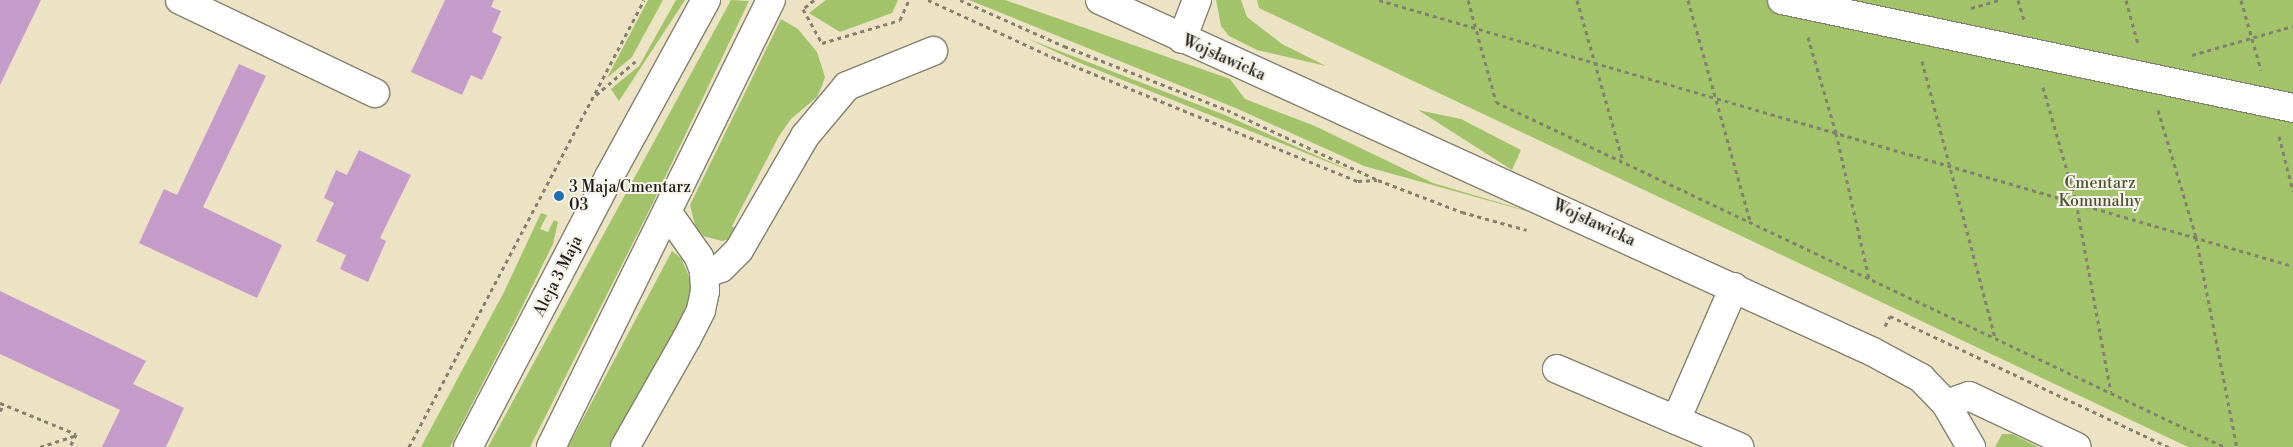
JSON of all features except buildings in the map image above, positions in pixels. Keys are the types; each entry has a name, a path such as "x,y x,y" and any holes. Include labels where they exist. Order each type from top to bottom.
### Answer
{"street":[{"path":"180,0 375,92"},
{"name":"Aleja 3 Maja","path":"468,447 609,177 706,0"},
{"path":"551,447 668,213 771,0"},
{"name":"Wojsławicka","path":"1100,0 1182,39 1734,287 1921,378 1946,404 1971,447"},
{"path":"1182,39 1197,0"},
{"path":"1790,2 2293,108"},
{"path":"704,274 721,268 739,250 805,136 847,86 933,51"},
{"path":"625,447 700,310 705,292 704,274 699,257 668,213"},
{"path":"1676,420 1734,287"},
{"path":"1556,369 1739,447"},
{"path":"1946,404 1969,396 2077,447"}],"path":[{"path":"410,447 644,0"},
{"path":"814,0 803,9 822,44 900,20 909,0"},
{"path":"928,0 1057,59 1358,181 1378,180"},
{"path":"960,0 1064,46 1226,110 1378,180 1462,212 1534,232"},
{"path":"1379,0 2293,266"},
{"path":"1468,0 1496,102 2225,447"},
{"path":"1577,0 1623,162"},
{"path":"1688,0 1750,222"},
{"path":"2018,0 2076,202 2111,393"},
{"path":"2126,0 2196,237 2237,447"},
{"path":"1790,2 1836,133 1869,278"},
{"path":"2190,55 2293,26"},
{"path":"1913,28 1995,338"},
{"path":"594,97 636,62 640,54"},
{"path":"1884,329 1890,316 2169,447"},
{"path":"0,411 2,404 76,434"},
{"path":"40,447 76,434"},
{"path":"70,447 76,434"}],"green space":[{"path":"648,0 663,0 632,57 607,78"},
{"path":"676,0 685,0 619,101 611,89 639,66"},
{"path":"731,0 749,1 648,213 530,447 488,447"},
{"path":"826,0 898,0 892,13 840,32 809,13"},
{"path":"969,0 1005,0 1230,79 1245,99 1315,126 1433,183 1548,217 1364,166 1238,109"},
{"path":"1216,0 1241,0 1247,17 1282,44 1326,66 1257,50 1229,36 1221,26"},
{"name":"Cmentarz Komunalny","path":"1257,0 2293,0 2293,447 2188,447 1259,8"},
{"path":"781,19 798,29 817,52 825,77 822,86 817,97 791,119 779,136 732,226 739,232 733,238 722,241 703,236 696,229 690,205"},
{"path":"1026,38 1225,115 1358,174 1080,63"},
{"path":"1418,110 1461,119 1521,150 1512,170"},
{"path":"541,213 547,215 540,229 548,232 554,220 558,222 553,244 524,303 450,447 421,447 504,292"},
{"path":"672,251 681,258 692,283 687,313 611,447 568,447"},
{"path":"2002,434 2012,434 2038,447 1995,447"}],"place":[{"name":"3 Maja/Cmentarz 03","path":"559,196"}]}
